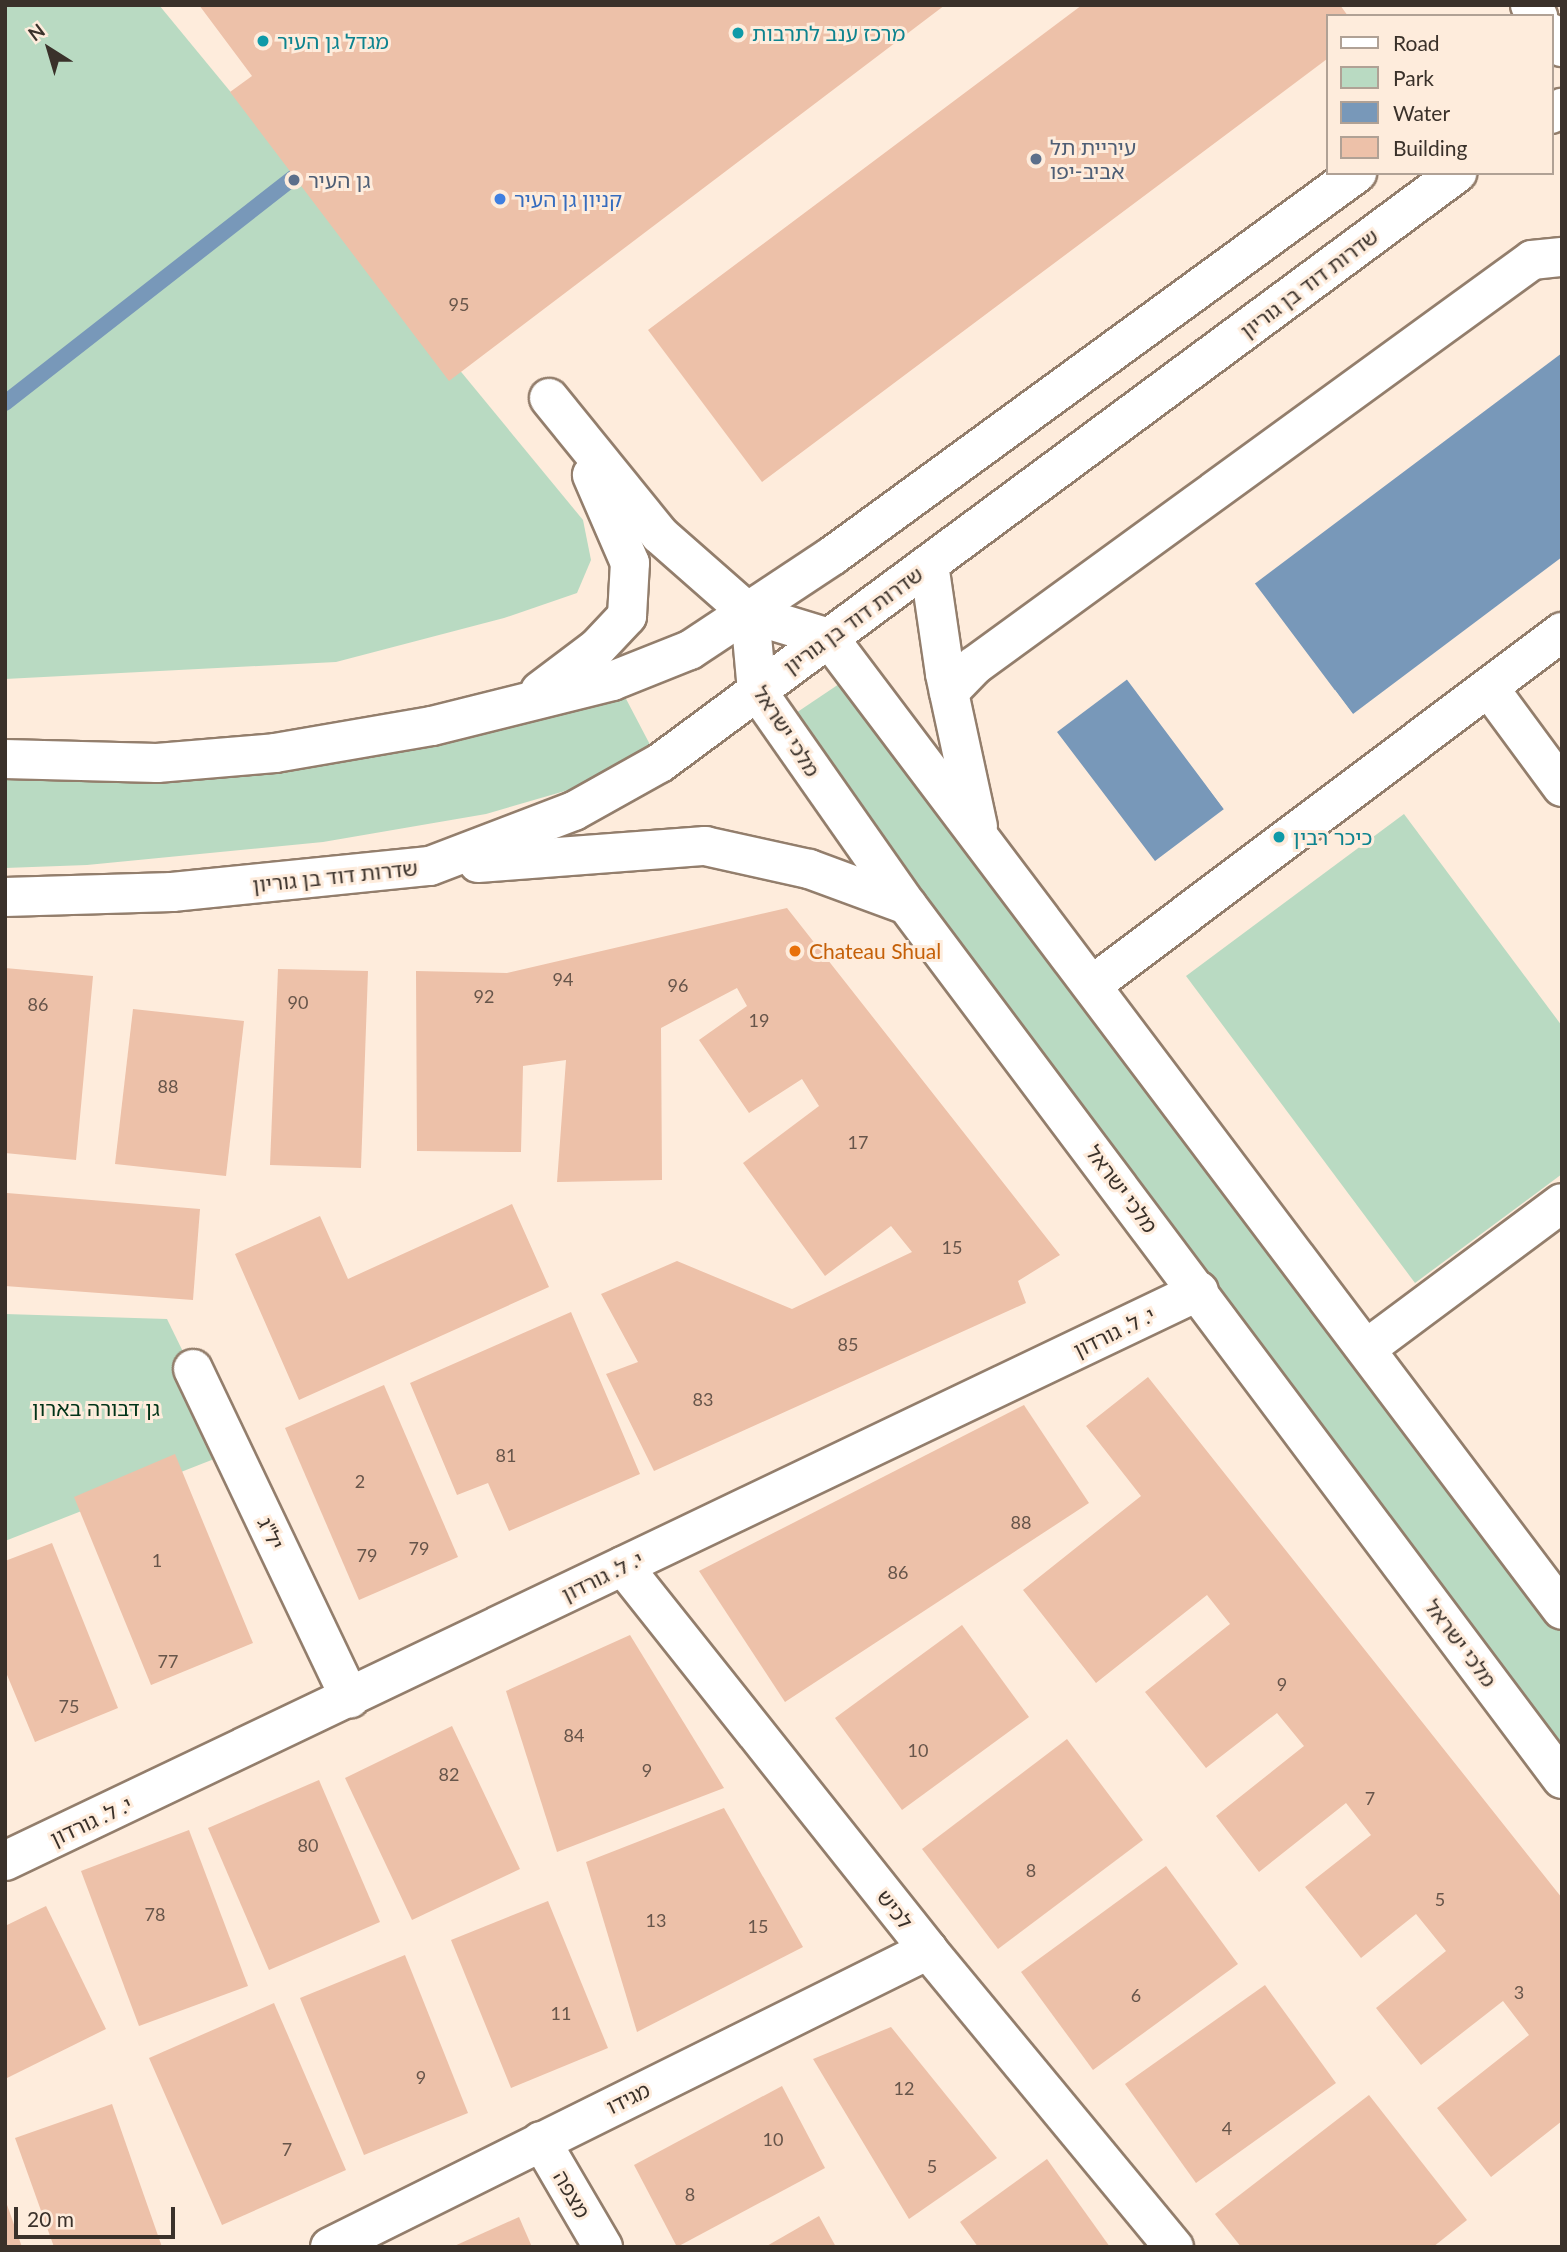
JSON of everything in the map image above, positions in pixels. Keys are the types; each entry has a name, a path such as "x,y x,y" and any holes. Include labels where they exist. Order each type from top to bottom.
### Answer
{"street":[{"path":"5,759 157,763 275,753 432,726 612,681 690,650 750,614 1354,175"},
{"name":"שדרות דוד בן גוריון","path":"5,897 172,892 430,866 532,829 612,791 660,763 1454,175"},
{"path":"949,692 966,672 1532,260 1562,257"},
{"path":"527,701 597,648 627,616 629,604 630,563 608,504 550,398 660,535 750,614 829,638 1562,1610"},
{"path":"929,564 949,692 980,838"},
{"name":"מלכי ישראל","path":"750,614 757,691 907,905 1199,1291 1562,1779"},
{"path":"1092,985 1562,632"},
{"path":"1489,688 1562,787"},
{"path":"430,866 705,846 809,869 907,905"},
{"path":"1366,1349 1562,1203"},
{"name":"י. ל. גורדון","path":"5,1861 1199,1291"},
{"name":"יל\"ג","path":"193,1369 349,1698"},
{"name":"לכיש","path":"623,1566 928,1950 1174,2247"},
{"name":"מגידו","path":"330,2247 928,1950"},
{"name":"מצפה","path":"541,2141 603,2247"}],"green space":[{"path":"5,5 159,5 583,520 591,560 577,593 504,618 336,662 5,679"},
{"path":"848,678 1562,1632 1562,1760 784,721"},
{"path":"624,695 657,758 603,780 486,814 323,842 87,865 5,868 5,778 432,744"},
{"path":"1404,814 1562,1026 1562,1174 1415,1283 1186,976"},
{"name":"גן דבורה בארון","path":"5,1314 167,1319 232,1452 5,1541"}],"water":[{"path":"1562,353 1562,557 1353,714 1335,690 1207,786 1224,809 1155,861 1057,732"}],"pier":[{"path":"1253,581 1355,717 1334,695 1212,787 1226,812 1125,677"}],"building":[{"name":"קניון גן העיר","path":"199,5 945,5 449,381 230,92 252,76"},
{"name":"עיריית תל אביב-יפו","path":"1082,5 1340,5 1347,14 1326,14 1326,60 762,482 648,330"},
{"path":"787,908 1060,1255 1018,1281 1026,1303 654,1471 606,1374 638,1362 601,1294 677,1261 792,1309 912,1252 891,1226 825,1276 743,1163 819,1106 802,1079 749,1113 699,1040 747,1006 737,988 661,1028 662,1180 557,1182 566,1060 523,1066 521,1152 417,1151 416,971 507,973"},
{"path":"5,968 93,976 76,1160 5,1153"},
{"path":"278,969 368,971 361,1168 270,1165"},
{"path":"133,1009 244,1021 226,1176 115,1164"},
{"path":"7,1193 200,1209 193,1300 5,1286"},
{"path":"512,1204 549,1287 299,1400 235,1254 320,1216 348,1279"},
{"path":"571,1312 640,1474 509,1531 488,1483 457,1495 410,1383"},
{"path":"1148,1377 1562,1898 1562,2121 1491,2177 1437,2108 1529,2035 1503,2001 1421,2065 1376,2008 1446,1951 1416,1914 1361,1958 1305,1887 1371,1835 1346,1803 1259,1872 1216,1816 1304,1746 1277,1713 1206,1768 1145,1692 1230,1624 1207,1595 1096,1683 1023,1590 1141,1496 1086,1426"},
{"path":"384,1385 458,1557 359,1600 285,1428"},
{"path":"1024,1405 1089,1503 785,1702 699,1571"},
{"path":"175,1454 253,1643 151,1685 74,1497"},
{"path":"52,1543 118,1708 35,1742 5,1670 5,1561"},
{"path":"962,1625 1029,1717 902,1810 835,1718"},
{"path":"630,1635 724,1788 557,1852 506,1691"},
{"path":"452,1726 520,1869 412,1920 345,1778"},
{"path":"1067,1739 1143,1840 998,1949 922,1849"},
{"path":"319,1780 380,1922 269,1970 208,1828"},
{"path":"724,1808 803,1947 637,2032 586,1862"},
{"path":"189,1830 248,1986 139,2026 81,1871"},
{"path":"1166,1866 1238,1964 1093,2070 1021,1972"},
{"path":"548,1901 608,2048 511,2088 451,1940"},
{"path":"46,1906 106,2029 5,2079 5,1926"},
{"path":"405,1955 468,2113 364,2155 300,1998"},
{"path":"1265,1985 1336,2083 1196,2183 1125,2084"},
{"path":"274,2003 346,2170 222,2225 149,2058"},
{"path":"891,2027 997,2158 909,2219 813,2059"},
{"path":"782,2086 825,2168 677,2247 634,2165"},
{"path":"1369,2095 1467,2220 1433,2247 1241,2247 1215,2214"},
{"path":"112,2104 162,2247 54,2247 15,2138"},
{"path":"1047,2159 1110,2247 978,2247 960,2222"},
{"path":"6,2202 22,2247 5,2247"},
{"path":"819,2216 836,2247 765,2247"},
{"path":"519,2217 532,2247 452,2247"}],"waterway":[{"path":"5,403 294,177"}],"place":[{"name":"מרכז ענב לתרבות","path":"738,33"},
{"name":"מגדל גן העיר","path":"263,41"},
{"name":"עיריית תל אביב-יפו","path":"1036,159"},
{"name":"גן העיר","path":"294,180"},
{"name":"קניון גן העיר","path":"500,199"},
{"name":"כיכר רבין","path":"1279,837"},
{"name":"Chateau Shual","path":"795,951"}]}
